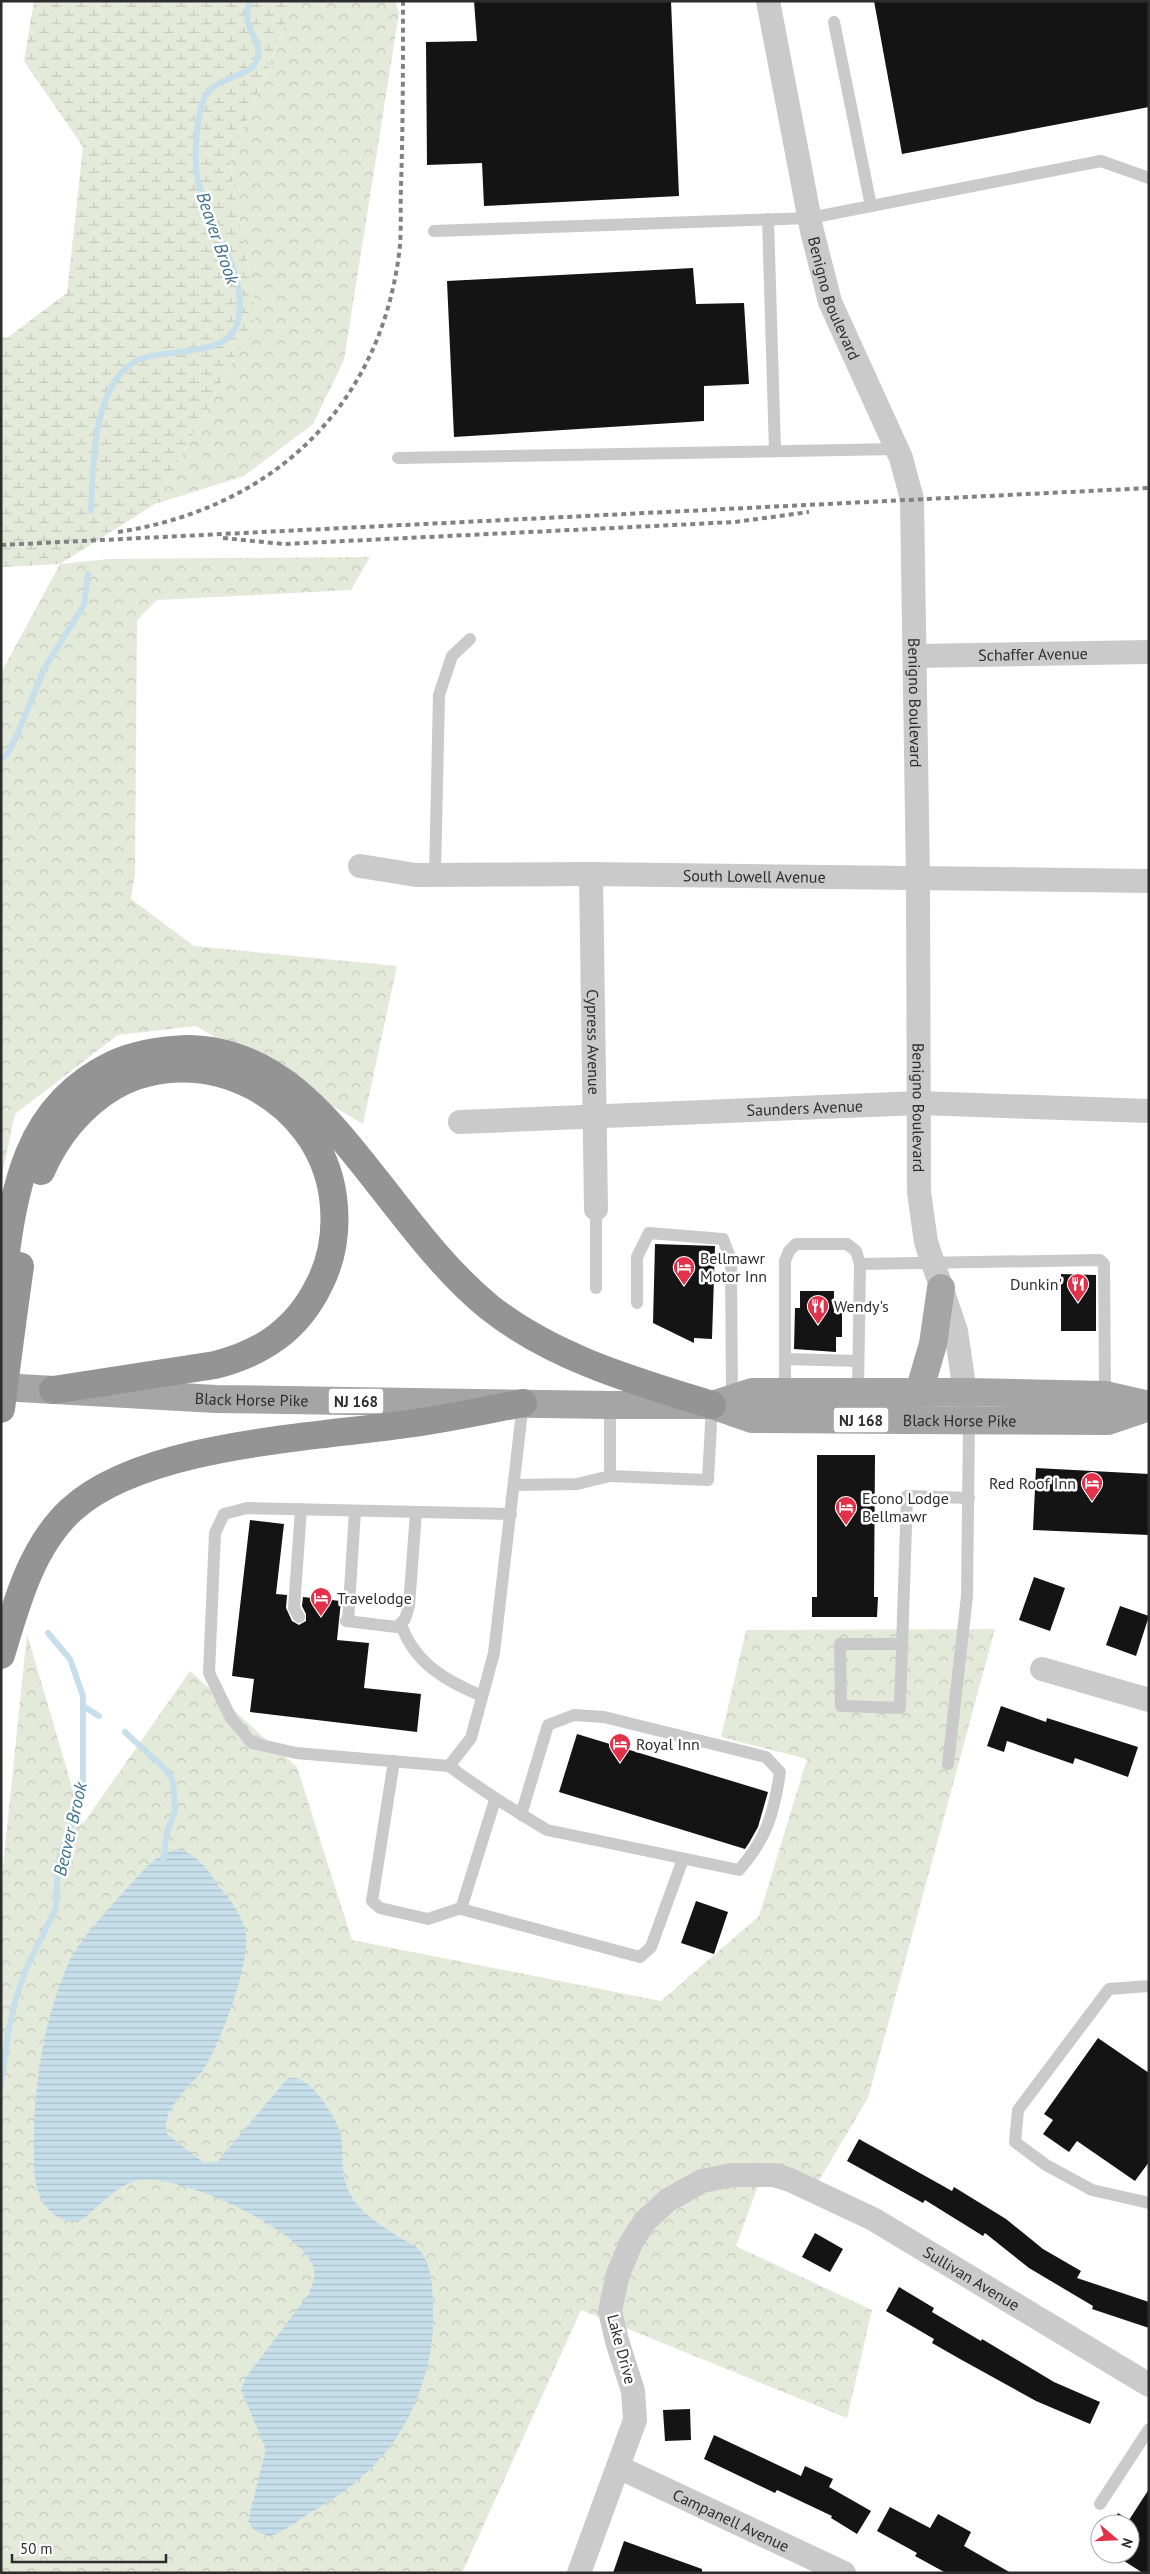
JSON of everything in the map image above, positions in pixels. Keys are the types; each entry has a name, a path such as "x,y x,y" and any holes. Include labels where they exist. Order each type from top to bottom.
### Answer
{"highway":[{"path":"1,1290 17,1184 30,1150 58,1107 86,1081 121,1061 158,1051 195,1050 214,1052 259,1066 300,1093 342,1137 434,1253 491,1308 534,1336 613,1374 722,1401"},
{"path":"1,1409 28,1212 42,1169 51,1150 70,1124 92,1102 115,1086 152,1072 172,1069 210,1071 229,1075 246,1081 282,1104 300,1122 314,1141 324,1160 332,1183 335,1215 331,1253 314,1295 302,1313 283,1332 261,1349 241,1358 215,1365 53,1390"},
{"path":"1,1655 25,1582 45,1543 56,1526 71,1510 107,1484 145,1469 207,1453 402,1425 523,1403"}],"main road":[{"path":"919,1392 933,1344 937,1277"},
{"name":"Black Horse Pike","path":"1,1386 216,1399 610,1405 722,1401 752,1392 967,1392 1105,1395 1149,1406"},
{"name":"Black Horse Pike","path":"722,1401 752,1419 1108,1420 1149,1406"}],"street":[{"name":"Benigno Boulevard","path":"768,1 810,218 830,302 897,449 912,499 918,880 919,1192 922,1220 937,1277 956,1332 967,1392 969,1420"},
{"name":"Schaffer Avenue","path":"915,656 1149,652"},
{"name":"South Lowell Avenue","path":"360,866 416,875 591,874 918,880 1149,881"},
{"name":"Cypress Avenue","path":"591,874 596,1209"},
{"name":"Saunders Avenue","path":"460,1122 919,1104 1149,1111"},
{"path":"1042,1669 1149,1700"},
{"name":"Lake Drive","path":"579,2573 635,2420 633,2391 617,2342 610,2311 618,2274 631,2243 645,2221 668,2200 702,2181 732,2175 774,2176 790,2180"},
{"name":"Sullivan Avenue","path":"790,2180 873,2219 1149,2385"},
{"name":"Campanell Avenue","path":"618,2467 844,2573"}],"lane":[{"path":"834,22 871,206"},
{"path":"434,230 810,218 1101,161 1149,178"},
{"path":"768,219 775,451"},
{"path":"398,458 897,449"},
{"path":"435,875 439,696 452,656 470,639"},
{"path":"596,1209 596,1288"},
{"path":"514,1485 577,1484 610,1476 708,1480 722,1401 731,1260 723,1240 649,1233 637,1257 637,1303"},
{"path":"785,1393 785,1261 788,1251 796,1244 847,1244 856,1251 860,1264 858,1391"},
{"path":"860,1264 937,1277 1100,1260 1104,1264 1105,1395"},
{"path":"785,1358 858,1361"},
{"path":"449,1766 471,1738 494,1653 523,1403"},
{"path":"610,1405 610,1476"},
{"path":"948,1764 967,1596 969,1420"},
{"path":"901,1644 840,1644 841,1706 900,1708 907,1496 969,1498"},
{"path":"511,1514 247,1508 224,1514 215,1532 209,1673 231,1718 252,1742 296,1753 449,1766 495,1800 520,1815 547,1830 739,1870 757,1850 769,1823 780,1772 766,1757 604,1717 574,1715 548,1725 520,1815"},
{"path":"299,1617 294,1608 301,1509"},
{"path":"355,1511 347,1621 397,1628 405,1619 409,1606 416,1512"},
{"path":"401,1624 406,1637 423,1662 453,1684 482,1696"},
{"path":"394,1761 372,1901 380,1908 428,1919 461,1908 640,1957 651,1947 683,1858"},
{"path":"461,1908 495,1800"},
{"path":"1149,1986 1109,1989 1018,2110 1016,2142 1046,2165 1092,2190 1149,2203"},
{"path":"1100,2504 1147,2437"}],"green space":[{"path":"34,1 294,1 230,163 257,317 155,504 60,564 1,567 1,337 7,338 67,293 83,147 24,61"},
{"path":"294,1 395,1 399,13 344,360 313,424 244,476 155,504 257,317 230,163"},
{"path":"370,557 351,590 157,600 137,620 135,874 131,899 194,946 397,966 363,1124 196,1026 118,1035 15,1114 1,1180 1,673 60,564 109,559"},
{"path":"995,1629 868,2098 812,2192 763,2172 736,2246 872,2310 847,2418 581,2310 462,2573 1,2573 1,1886 27,1634 83,1824 190,1671 297,1767 352,1940 661,2001 759,1916 807,1759 721,1737 746,1630"}],"water":[{"path":"178,1849 198,1860 229,1899 243,1923 246,1942 240,1980 218,2042 203,2070 172,2108 166,2125 167,2134 204,2163 217,2162 287,2079 295,2078 303,2081 320,2096 337,2125 341,2139 345,2181 353,2199 366,2214 420,2250 428,2265 432,2285 433,2333 426,2373 411,2412 390,2447 370,2470 336,2497 289,2527 269,2536 255,2531 248,2521 266,2449 241,2390 246,2377 309,2294 314,2279 314,2269 305,2254 288,2238 265,2222 238,2207 182,2185 158,2180 131,2182 115,2192 78,2222 63,2219 50,2211 40,2196 35,2179 34,2120 38,2074 53,2006 69,1962 104,1913 139,1875 163,1855"}],"building":[{"path":"474,1 671,1 679,196 484,206 482,163 427,165 426,42 477,41"},
{"path":"874,1 1149,1 1149,107 902,154"},
{"path":"693,268 696,304 744,303 749,384 704,386 704,421 454,437 447,281"},
{"name":"Bellmawr Motor Inn","path":"655,1244 715,1246 712,1339 694,1338 694,1343 653,1323"},
{"path":"1061,1274 1096,1275 1096,1331 1061,1331"},
{"name":"Wendy's","path":"800,1291 834,1291 834,1313 842,1313 842,1337 836,1337 836,1352 794,1349 795,1308 800,1308"},
{"name":"Econo Lodge Bellmawr","path":"817,1455 875,1455 874,1597 878,1597 877,1617 812,1617 812,1597 817,1597"},
{"name":"Red Roof Inn","path":"1036,1468 1149,1474 1149,1535 1033,1530"},
{"name":"Travelodge","path":"250,1520 284,1524 276,1594 287,1595 286,1608 292,1621 299,1625 306,1621 306,1614 302,1606 303,1597 341,1601 337,1640 369,1643 364,1688 421,1694 417,1732 250,1712 254,1679 232,1676"},
{"path":"1034,1577 1065,1588 1050,1631 1019,1620"},
{"path":"1120,1606 1149,1616 1136,1656 1106,1645"},
{"path":"1001,1706 1046,1722 1047,1718 1138,1747 1128,1777 1075,1758 1073,1764 1007,1741 1004,1752 987,1746"},
{"name":"Royal Inn","path":"577,1734 768,1792 758,1827 749,1843 745,1849 559,1792"},
{"path":"696,1901 728,1912 714,1954 681,1943"},
{"path":"1098,2038 1149,2073 1149,2162 1135,2181 1077,2141 1069,2152 1043,2134 1053,2120 1044,2114"},
{"path":"859,2139 952,2191 954,2187 1006,2219 1043,2249 1081,2271 1077,2278 1149,2302 1149,2328 1092,2309 1093,2306 1029,2268 985,2233 983,2236 925,2200 923,2203 847,2161"},
{"path":"815,2233 843,2249 830,2272 802,2257"},
{"path":"899,2287 934,2308 932,2312 981,2341 982,2339 1054,2382 1100,2402 1090,2424 1036,2401 960,2359 932,2343 934,2339 886,2311"},
{"path":"690,2409 691,2440 665,2441 663,2410"},
{"path":"714,2435 801,2476 805,2466 833,2479 829,2487 871,2511 857,2534 831,2518 832,2516 777,2490 775,2493 704,2459"},
{"path":"1149,2489 1149,2573 1143,2573 1129,2564 1140,2564 1140,2514 1133,2514"},
{"path":"890,2507 930,2528 938,2514 971,2532 964,2546 1011,2573 946,2573 915,2556 917,2553 877,2531"},
{"path":"624,2541 702,2569 702,2573 613,2573"}],"waterway":[{"name":"Beaver Brook","path":"91,510 97,431 102,411 118,377 131,364 143,358 190,351 219,343 230,336 237,324 240,305 238,286 232,266 206,206 200,187 196,169 196,151 197,128 201,107 209,91 222,82 248,70 256,62 258,47 248,20 250,1"},
{"name":"Beaver Brook","path":"1,759 7,754 17,735 45,667 84,605 88,574"},
{"name":"Beaver Brook","path":"1,2086 8,2033 16,1998 26,1969 56,1908 58,1862 83,1790 83,1696 70,1659 48,1633"},
{"path":"83,1706 99,1716"},
{"path":"125,1732 168,1772 173,1782 175,1811 167,1832 163,1862"}],"railway":[{"path":"118,532 173,520 223,501 268,475 308,442 341,404 368,360 387,310 400,246 403,1"},
{"path":"1,545 1149,488"},
{"path":"223,538 284,544 735,522 809,512"}],"place":[{"name":"Bellmawr Motor Inn","path":"684,1286"},
{"name":"Dunkin'","path":"1078,1303"},
{"name":"Wendy's","path":"818,1325"},
{"name":"Red Roof Inn","path":"1092,1502"},
{"name":"Econo Lodge Bellmawr","path":"846,1526"},
{"name":"Travelodge","path":"321,1617"},
{"name":"Royal Inn","path":"620,1763"}]}
